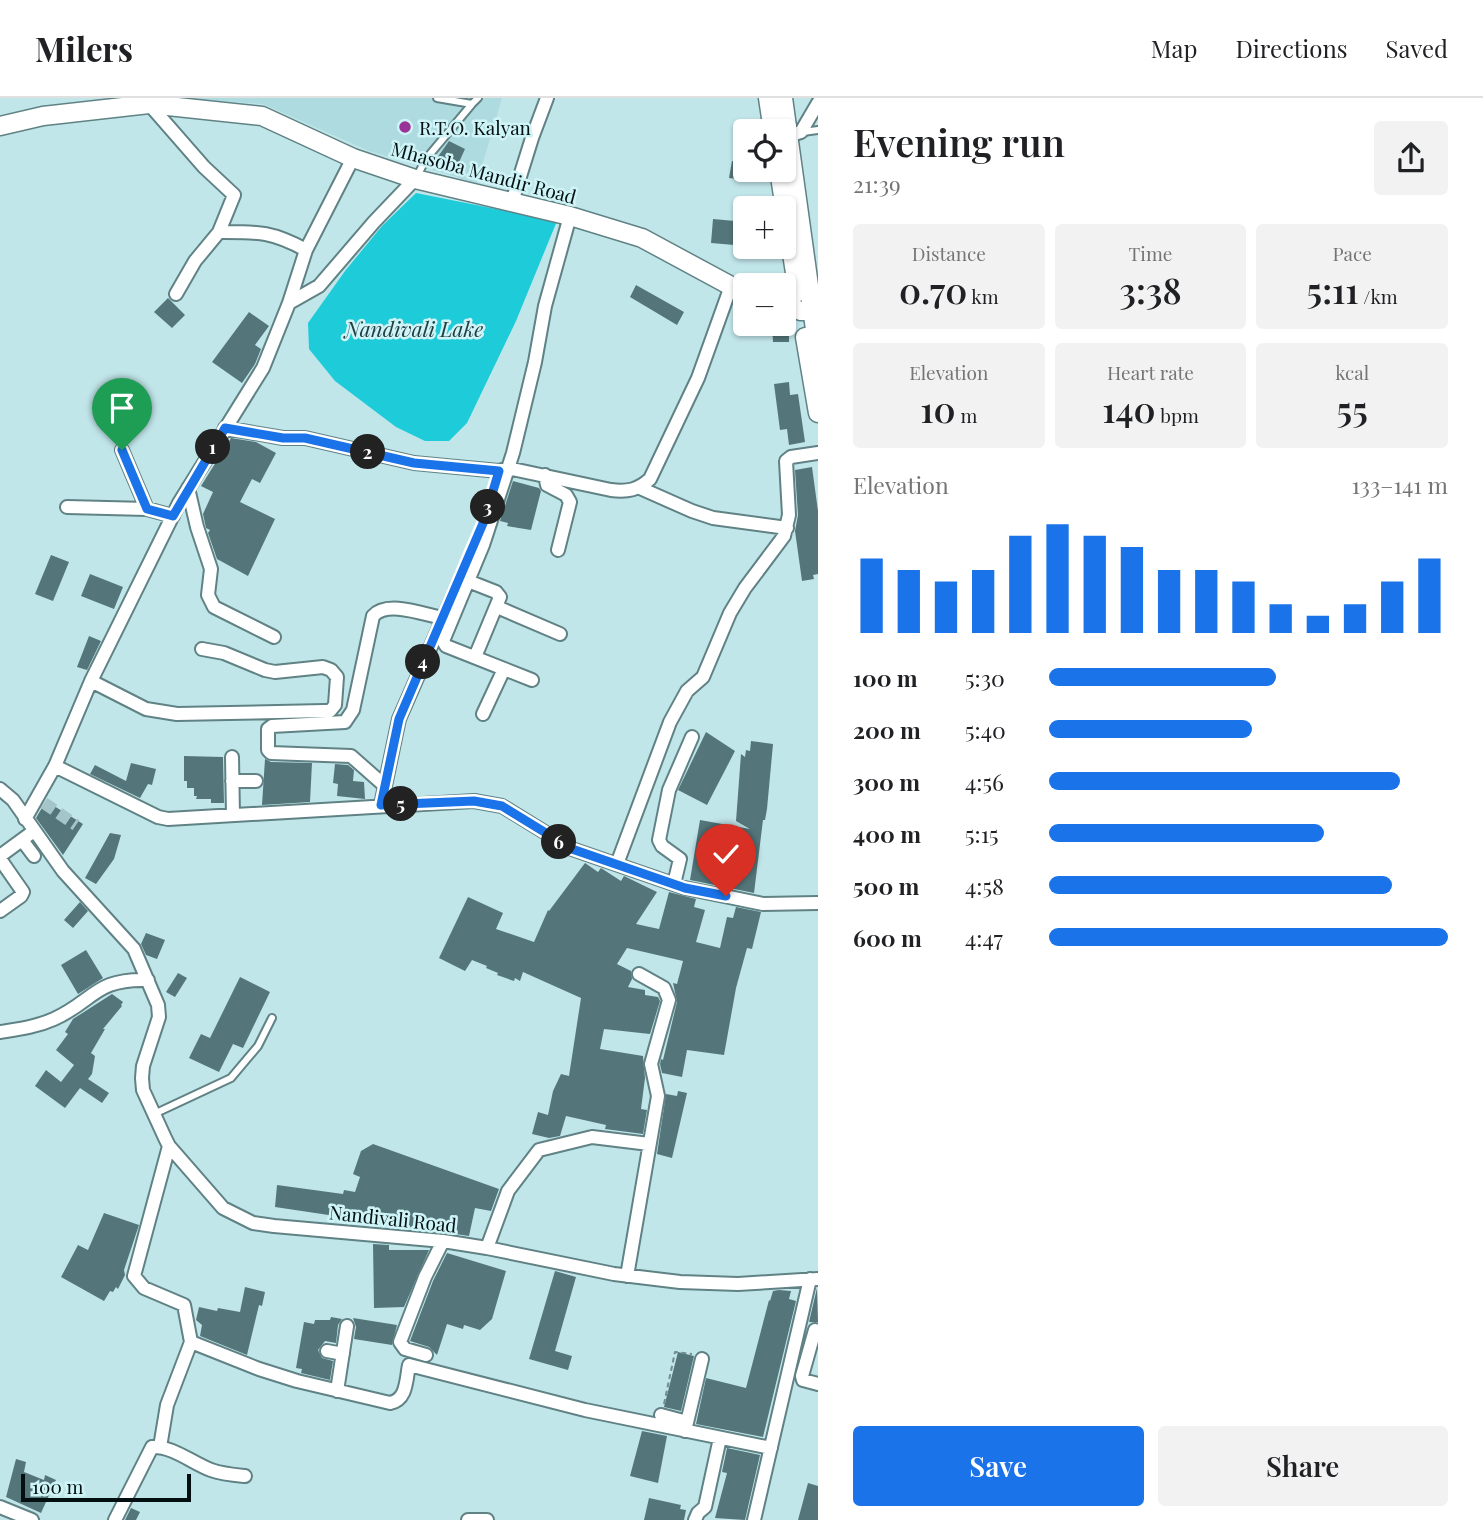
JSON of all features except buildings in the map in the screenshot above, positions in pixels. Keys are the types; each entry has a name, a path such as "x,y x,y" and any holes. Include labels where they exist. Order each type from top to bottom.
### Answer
{"street":[{"path":"512,202 547,98"},
{"path":"768,98 779,119"},
{"path":"783,98 785,119"},
{"path":"149,101 204,167 234,195 219,232 195,261 176,294"},
{"name":"Mhasoba Mandir Road","path":"0,126 43,116 149,101 262,116 354,158 415,180 570,216 642,238 733,286"},
{"path":"796,125 818,103"},
{"path":"25,818 40,801 91,681 173,516 263,368 289,303 306,250 354,158"},
{"path":"289,303 319,286 374,222 415,180"},
{"path":"781,182 804,309 818,351"},
{"path":"792,182 804,309 818,413"},
{"path":"381,805 399,719 484,521 521,425 545,306 570,216"},
{"path":"219,232 261,232 280,236 306,250"},
{"path":"225,428 283,438 305,438 414,463 545,475 611,490 640,488 650,478 733,300"},
{"path":"122,450 147,509"},
{"path":"617,864 670,722 687,691 703,677 730,613 787,528 789,515 786,461 791,457 818,453"},
{"path":"503,470 483,545 443,641 446,646 531,680"},
{"path":"545,475 547,485 566,495 570,502 558,550"},
{"path":"188,488 211,569 208,595 210,603 274,637"},
{"path":"640,488 713,518 787,528"},
{"path":"67,507 147,509 173,516"},
{"path":"468,581 500,597 475,657"},
{"path":"497,607 559,634"},
{"path":"385,786 351,756 271,753 268,750 268,729 272,726 348,720 353,710 373,616 379,610 388,608 442,618"},
{"path":"91,681 146,709 177,714 330,711 335,705 337,677 331,670 323,667 275,672 224,653 202,649"},
{"path":"483,714 504,668"},
{"path":"674,884 680,859 662,846 659,840 669,790 692,737"},
{"path":"232,757 233,815"},
{"path":"55,766 158,817 178,820 381,805 474,801 502,806 572,849 674,884 763,904 818,903"},
{"path":"232,781 256,781"},
{"name":"Nandivali Road","path":"0,789 13,800 64,871 134,949 158,1005 159,1017 143,1066 143,1090 169,1146 223,1208 253,1223 443,1241 627,1276 710,1284 814,1279"},
{"path":"0,911 23,892 0,858 34,831"},
{"path":"22,840 34,856"},
{"path":"627,1276 658,1096 651,1065 669,1000 664,988 639,974"},
{"path":"0,1032 36,1026 56,1018 102,986 134,979 148,980"},
{"path":"487,1248 508,1191 538,1150 592,1137 649,1144"},
{"path":"160,1447 167,1405 191,1342 184,1305 145,1288 134,1276 169,1146"},
{"path":"426,1355 405,1349 400,1342 425,1277 443,1241"},
{"path":"754,1520 799,1326 814,1279"},
{"path":"337,1391 347,1326"},
{"path":"799,1326 816,1330 802,1376 806,1381 818,1384"},
{"path":"191,1342 258,1368 390,1403 402,1396 409,1365 585,1410 686,1426"},
{"path":"327,1351 343,1354"},
{"path":"686,1426 702,1359"},
{"path":"662,1415 720,1438 771,1448"},
{"path":"695,1520 705,1507 720,1438"},
{"path":"115,1520 152,1447 160,1447 212,1471 245,1476"},
{"path":"0,1507 33,1520"},
{"path":"468,1520 487,1520"}],"lane":[{"path":"437,98 472,104"},
{"path":"415,180 426,159 478,98"},
{"path":"796,133 818,130"},
{"path":"154,1114 231,1078 258,1046 272,1018"}],"path":[{"path":"662,1415 675,1352 699,1356 702,1359"}],"shaded area":[{"name":"R.T.O. Kalyan","path":"175,98 502,98 477,183 369,151 263,104"}],"water":[{"name":"Nandivali Lake","path":"416,193 557,221 516,321 467,423 449,441 425,441 396,427 335,381 309,349 308,323 345,271 382,226"}],"tunnel":[{"path":"44,803 76,825"}],"place":[{"name":"R.T.O. Kalyan","path":"405,127"}],"route":[{"path":"122,450 147,509 173,516 225,428 283,438 305,438 414,463 499,471 484,521 468,561 399,719 381,805 474,801 502,806 572,849 685,888 726,896"}]}
